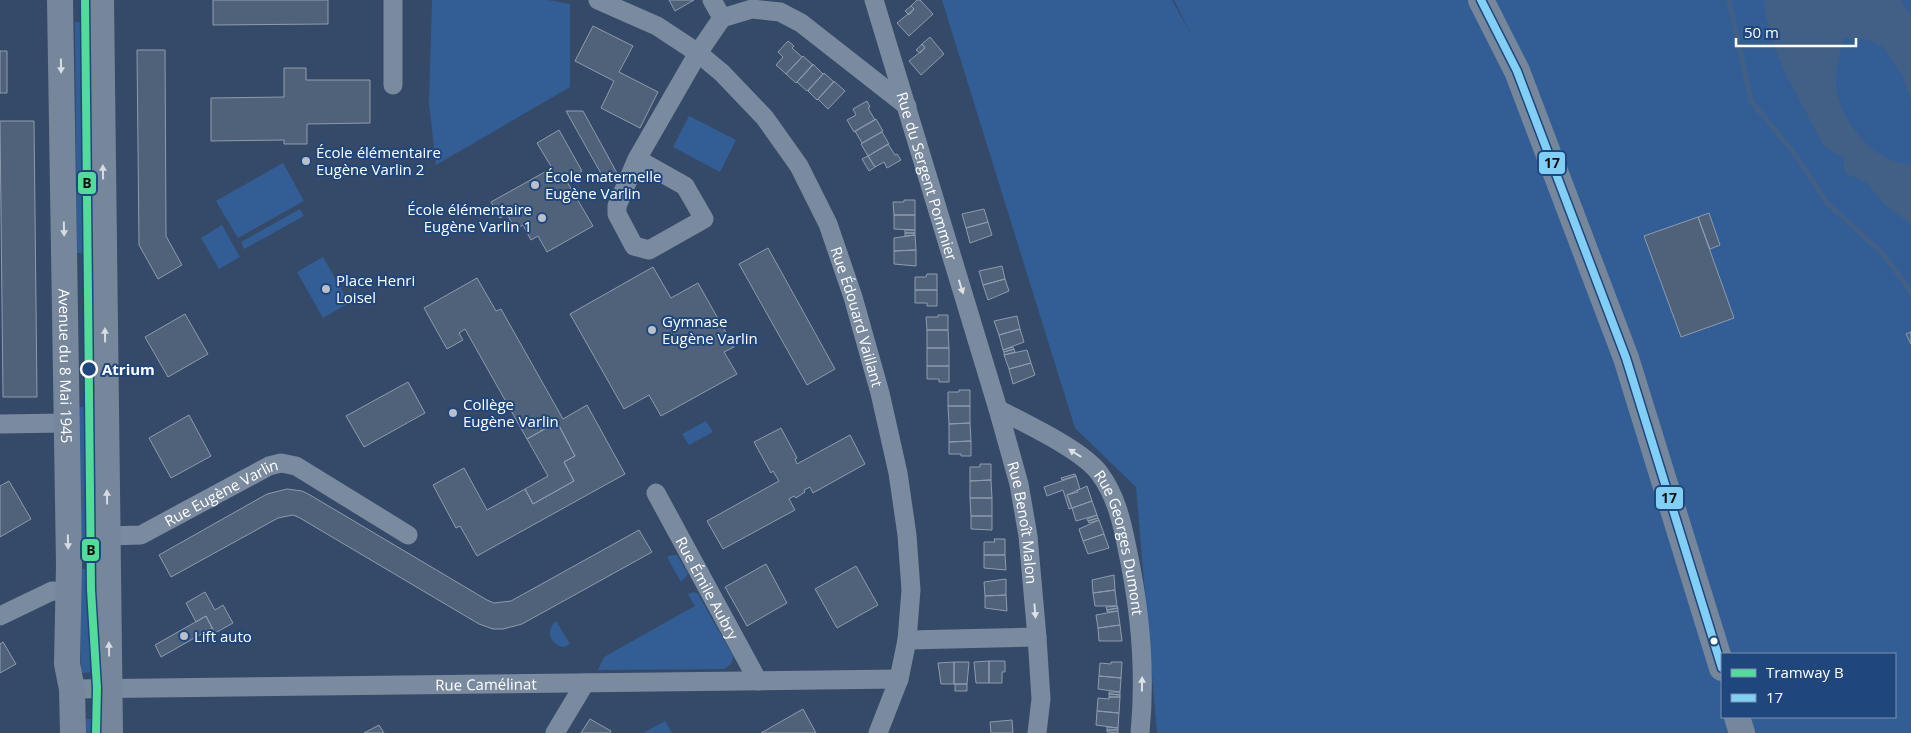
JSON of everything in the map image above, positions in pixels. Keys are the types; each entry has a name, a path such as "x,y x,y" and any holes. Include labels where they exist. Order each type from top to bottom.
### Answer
{"street":[{"name":"Avenue du 8 Mai 1945","path":"60,0 68,664 72,688 73,733"},
{"path":"101,0 110,733"},
{"path":"393,0 393,85"},
{"name":"Rue Édouard Vaillant","path":"598,0 657,26 698,53 722,73 765,118 799,166 828,224 853,297 878,384 898,473 907,535 911,590 907,640 899,679 878,733"},
{"path":"637,160 685,186 704,219 649,250 634,246 617,214 617,206 637,160 698,53 722,18 712,0"},
{"path":"874,0 907,106"},
{"path":"1481,0 1517,71 1626,358 1721,665"},
{"name":"Rue du Sergent Pommier","path":"722,18 752,9 780,12 801,23 907,106 998,409"},
{"name":"Rue Benoît Malon","path":"998,409 1020,484 1028,536 1041,699 1037,733"},
{"name":"Rue Georges Dumont","path":"998,409 1080,455 1100,473 1114,497 1132,568 1140,632 1142,680 1140,733"},
{"path":"0,424 66,424"},
{"name":"Rue Eugène Varlin","path":"107,536 141,536 269,466 281,463 296,466 408,535"},
{"name":"Rue Émile Aubry","path":"656,493 758,681"},
{"path":"0,616 52,591 68,592"},
{"path":"907,640 1037,638"},
{"name":"Rue Camélinat","path":"72,688 899,679"},
{"path":"555,733 585,682"},
{"path":"1737,718 1742,733"}],"shaded area":[{"path":"432,0 548,0 570,4 570,87 436,165 429,103"},
{"path":"942,0 1172,0 1192,36 1174,0 1911,0 1911,733 1157,733 1136,487 1075,428"},
{"path":"1764,0 1901,0 1911,18 1911,100 1902,75 1882,46 1865,39 1845,38 1843,40 1836,72 1836,86 1844,112 1858,135 1882,155 1894,161 1911,165 1911,225 1884,204 1867,183 1845,173 1843,158 1824,146 1783,69 1772,39 1765,13"},
{"path":"75,22 89,22 91,252 77,253"},
{"path":"689,116 736,140 720,172 673,147"},
{"path":"283,163 304,201 238,238 216,201"},
{"path":"300,209 304,216 244,249 241,242"},
{"path":"222,225 240,257 219,269 201,238"},
{"path":"323,257 349,303 323,318 297,272"},
{"path":"79,407 93,407 94,558 80,559"},
{"path":"706,421 713,432 689,445 682,434"},
{"path":"677,555 688,574 681,582 667,557"},
{"path":"80,569 102,569 96,672 81,673"},
{"path":"694,592 698,594 733,656 732,662 728,667 724,669 598,670 604,657 695,606 688,594"},
{"path":"556,621 570,644 564,647 555,643 551,637 551,629"},
{"path":"86,719 105,719 105,733 86,733"},
{"path":"665,721 672,733 643,733"}],"building":[{"path":"213,0 328,0 328,24 213,25"},
{"path":"669,0 694,0 675,11"},
{"path":"917,0 920,0 933,14 909,36 897,23 914,9 911,6"},
{"path":"911,6 914,9 909,15 905,11"},
{"path":"593,26 633,46 619,72 658,92 640,128 601,108 614,81 575,61"},
{"path":"930,37 944,54 921,75 909,61 925,48 922,44"},
{"path":"788,41 794,46 792,48 802,57 786,74 776,65 783,57 778,52"},
{"path":"922,44 925,48 920,53 916,50"},
{"path":"137,50 165,50 166,236 182,265 158,279 139,245"},
{"path":"0,51 7,51 7,93 0,93"},
{"path":"803,56 813,65 796,83 786,74"},
{"path":"813,64 823,74 807,91 797,82"},
{"path":"284,68 306,68 306,80 370,80 370,123 307,124 307,144 284,144 284,140 211,141 211,98 284,97"},
{"path":"824,73 834,82 817,100 808,91"},
{"path":"834,81 845,91 828,109 818,99"},
{"path":"867,101 870,107 868,108 875,120 854,132 847,120 856,115 853,109"},
{"path":"566,111 583,111 617,173 616,177 603,177"},
{"path":"876,119 883,131 862,143 855,131"},
{"path":"0,121 34,121 37,397 3,397"},
{"path":"559,130 582,171 566,180 593,226 547,252 538,236 531,240 523,225 515,229 507,214 500,218 491,202 552,168 537,143"},
{"path":"882,132 889,144 868,156 861,144"},
{"path":"888,144 895,155 897,154 901,160 887,168 884,162 875,167 868,156"},
{"path":"868,156 875,167 869,171 862,159"},
{"path":"904,200 915,200 915,215 894,215 893,202 904,202"},
{"path":"984,209 988,222 966,228 962,214"},
{"path":"1709,213 1720,245 1710,249 1698,217"},
{"path":"894,215 915,215 915,230 894,229"},
{"path":"1698,217 1734,318 1681,337 1644,236"},
{"path":"988,222 992,235 970,243 966,228"},
{"path":"905,230 915,230 915,233 905,233"},
{"path":"905,233 915,233 915,235 905,236"},
{"path":"915,235 916,250 894,251 894,238"},
{"path":"768,248 835,369 807,385 739,264"},
{"path":"916,250 916,266 894,264 894,251"},
{"path":"1002,266 1005,279 983,285 979,271"},
{"name":"Gymnase Eugène Varlin","path":"653,267 671,298 698,283 734,347 724,352 737,374 661,416 649,395 624,409 570,314"},
{"path":"927,274 937,274 937,290 915,290 915,277 926,277"},
{"path":"477,278 496,311 501,309 563,419 587,405 625,474 477,556 460,526 456,528 433,485 464,468 487,510 525,489 533,504 574,481 564,462 575,456 557,422 527,439 465,329 459,333 463,340 447,349 424,308"},
{"path":"1005,279 1009,291 988,300 983,285"},
{"path":"915,290 937,290 937,306 927,306 927,303 915,303"},
{"path":"185,314 208,354 168,377 145,337"},
{"path":"938,315 948,315 948,330 927,330 926,317 938,317"},
{"path":"1017,316 1020,329 999,335 994,321"},
{"path":"1020,329 1024,342 1003,350 999,335"},
{"path":"927,330 948,330 949,348 927,348"},
{"path":"1911,332 1911,344 1906,334"},
{"path":"1013,347 1014,349 1004,352 1003,350"},
{"path":"927,348 949,348 949,366 927,366"},
{"path":"1014,349 1015,352 1004,355 1004,352"},
{"path":"1027,350 1031,363 1009,369 1004,355"},
{"path":"1031,363 1035,375 1013,384 1009,369"},
{"path":"927,366 949,366 949,382 939,382 939,379 927,379"},
{"path":"408,382 425,413 364,447 346,416"},
{"path":"959,390 970,390 970,406 948,406 948,392 959,392"},
{"path":"948,406 970,406 970,423 949,424"},
{"path":"189,415 211,456 171,478 149,438"},
{"path":"557,422 575,456 564,462 574,481 533,504 525,489 548,476 527,439"},
{"path":"970,423 971,441 949,442 949,424"},
{"path":"781,428 797,458 795,459 797,464 850,435 865,464 813,493 810,487 804,490 805,492 796,498 794,496 789,499 795,510 723,549 707,521 779,481 773,471 771,473 754,442"},
{"path":"971,441 971,456 949,454 949,442"},
{"path":"980,464 991,464 991,480 970,481 970,467 980,467"},
{"path":"1075,474 1076,476 1062,480 1061,478"},
{"path":"1076,476 1080,489 1077,490 1078,492 1067,495 1072,508 1069,509 1063,490 1047,496 1044,487"},
{"path":"991,480 992,498 970,498 970,481"},
{"path":"9,481 31,519 0,537 0,486"},
{"path":"1087,486 1092,501 1072,508 1067,495"},
{"path":"287,489 302,491 310,495 494,603 511,601 639,530 652,552 522,624 503,629 493,629 479,624 293,515 278,518 171,577 159,555 267,494"},
{"path":"970,498 992,498 992,516 971,516"},
{"path":"1092,501 1097,515 1076,521 1072,508"},
{"path":"1097,515 1098,518 1088,521 1087,519"},
{"path":"971,516 992,516 992,530 971,529"},
{"path":"1098,518 1099,520 1089,523 1088,521"},
{"path":"1099,520 1104,534 1083,541 1079,529"},
{"path":"1104,534 1109,548 1088,554 1083,541"},
{"path":"994,539 1005,539 1005,555 984,555 984,542 995,542"},
{"path":"984,555 1005,555 1006,570 984,568"},
{"path":"766,564 787,603 747,626 725,587"},
{"path":"856,566 878,605 837,628 815,589"},
{"path":"1114,575 1115,590 1093,593 1092,580"},
{"path":"1006,579 1006,595 985,596 984,582"},
{"path":"1115,590 1117,606 1095,606 1093,593"},
{"path":"205,592 215,610 223,605 233,623 215,633 206,616 196,622 186,603"},
{"path":"1006,595 1007,611 985,608 985,596"},
{"path":"1117,606 1118,608 1107,610 1106,607"},
{"path":"1118,608 1118,611 1107,612 1107,610"},
{"path":"1118,611 1120,625 1098,628 1096,615"},
{"name":"Lift auto","path":"206,616 212,628 161,657 155,645"},
{"path":"1120,625 1122,641 1099,641 1098,628"},
{"path":"3,642 16,664 0,673 0,644"},
{"path":"989,661 989,683 976,683 974,662"},
{"path":"989,661 1005,661 1002,683 989,683"},
{"path":"954,662 969,662 967,684 954,684"},
{"path":"954,662 954,684 941,684 938,663"},
{"path":"1111,662 1122,662 1121,678 1099,676 1100,663 1111,664"},
{"path":"1099,676 1121,678 1120,692 1098,689"},
{"path":"955,684 967,684 967,691 955,691"},
{"path":"1109,692 1120,692 1120,695 1109,694"},
{"path":"1109,694 1120,695 1120,697 1109,697"},
{"path":"1109,697 1120,697 1119,713 1097,711 1098,698 1109,699"},
{"path":"803,709 816,733 761,733"},
{"path":"1097,711 1119,713 1118,728 1096,725"},
{"path":"590,719 611,731 610,733 581,733"},
{"path":"1012,720 1013,733 991,733 990,722"},
{"path":"379,725 384,733 364,733"},
{"path":"1107,727 1118,728 1118,730 1107,730"},
{"path":"1107,730 1118,730 1118,733 1107,732"}],"waterway":[{"path":"1729,0 1751,101 1794,153 1827,203 1883,254 1911,292"}],"tram line":[{"name":"B","path":"85,0 91,590 97,688 96,733"}],"transit line":[{"name":"17","path":"1481,0 1517,71 1626,358 1721,665"}],"place":[{"name":"École élémentaire Eugène Varlin 2","path":"306,161"},
{"name":"École maternelle Eugène Varlin","path":"535,185"},
{"name":"École élémentaire Eugène Varlin 1","path":"542,218"},
{"name":"Place Henri Loisel","path":"326,289"},
{"name":"Gymnase Eugène Varlin","path":"652,330"},
{"name":"Atrium","path":"89,369"},
{"name":"Collège Eugène Varlin","path":"453,413"},
{"name":"Lift auto","path":"184,636"}]}
